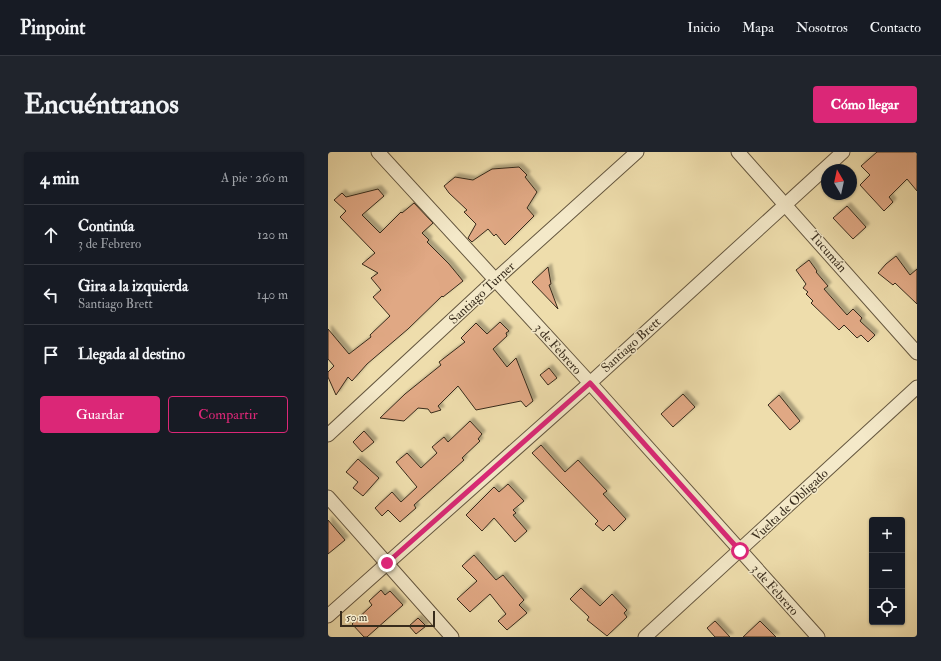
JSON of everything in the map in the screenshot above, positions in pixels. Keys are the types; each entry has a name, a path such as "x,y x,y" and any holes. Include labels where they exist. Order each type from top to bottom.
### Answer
{"street":[{"name":"3 de Febrero","path":"378,152 590,383 818,637"},
{"name":"Santiago Turner","path":"328,435 495,280 637,152"},
{"name":"Tucumán","path":"738,152 786,204 917,354"},
{"name":"Santiago Brett","path":"328,616 590,383 843,152"},
{"name":"Vuelta de Obligado","path":"645,637 917,387"},
{"path":"328,496 452,637"}],"building":[{"path":"877,152 917,152 917,191 907,179 889,197 893,202 884,211 860,185 870,175 861,166"},
{"path":"519,167 527,175 525,177 537,192 527,208 534,216 505,245 496,234 494,236 488,229 472,242 468,238 476,224 464,212 467,210 449,193 444,186 455,177 473,180 492,169"},
{"path":"378,189 384,196 362,215 380,233 401,212 402,213 414,203 433,223 422,233 429,240 427,242 449,264 463,281 443,297 442,296 408,329 367,364 352,381 348,377 336,395 328,377 328,372 334,366 328,359 328,329 349,354 371,337 370,335 390,316 373,297 381,290 371,278 378,273 362,264 375,253 340,217 346,211 334,200 342,193 346,197"},
{"path":"847,206 866,227 853,239 833,218"},
{"path":"896,256 910,275 917,269 917,304 895,283 893,285 878,273"},
{"path":"809,260 817,271 816,272 828,286 824,289 847,315 853,309 862,318 860,321 875,335 868,342 861,335 857,338 844,325 839,330 811,303 813,301 806,294 808,292 803,288 806,284 796,270"},
{"path":"548,267 551,284 549,285 558,309 532,282"},
{"path":"500,322 509,331 506,333 507,336 493,349 507,367 516,358 533,401 526,407 521,401 476,410 458,386 438,406 441,410 431,413 428,409 418,408 404,421 380,418 405,394 441,365 439,362 465,342 461,338 476,323 487,334"},
{"path":"549,368 557,378 548,385 540,375"},
{"path":"683,394 695,407 673,427 661,414"},
{"path":"779,395 800,421 790,430 768,405"},
{"path":"470,421 482,434 478,439 480,441 462,458 464,460 414,505 416,508 400,522 388,510 382,516 375,508 392,492 401,502 417,487 396,462 407,453 421,468 437,453 432,447 444,437 448,442"},
{"path":"364,431 374,442 362,452 353,442"},
{"path":"541,445 565,472 578,460 607,491 603,494 626,519 614,531 609,525 603,531 595,524 598,521 532,453"},
{"path":"358,459 379,478 363,496 353,488 358,482 346,472"},
{"path":"508,484 524,501 513,510 516,513 513,515 527,531 515,542 494,518 482,531 466,515 494,487 499,492"},
{"path":"328,520 345,540 328,554"},
{"path":"474,555 496,580 503,575 524,600 519,605 527,613 507,630 498,621 506,614 490,594 470,612 457,599 477,581 462,566"},
{"path":"581,588 600,606 612,594 627,610 624,613 627,617 607,636 587,620 589,617 570,599"},
{"path":"381,590 385,595 390,591 403,605 367,637 364,637 352,624 372,605 369,601"},
{"path":"418,618 426,626 416,634 409,626"},
{"path":"715,621 730,637 715,637 707,628"},
{"path":"760,621 776,637 743,637"}],"route":[{"path":"387,563 590,383 740,551"}]}
